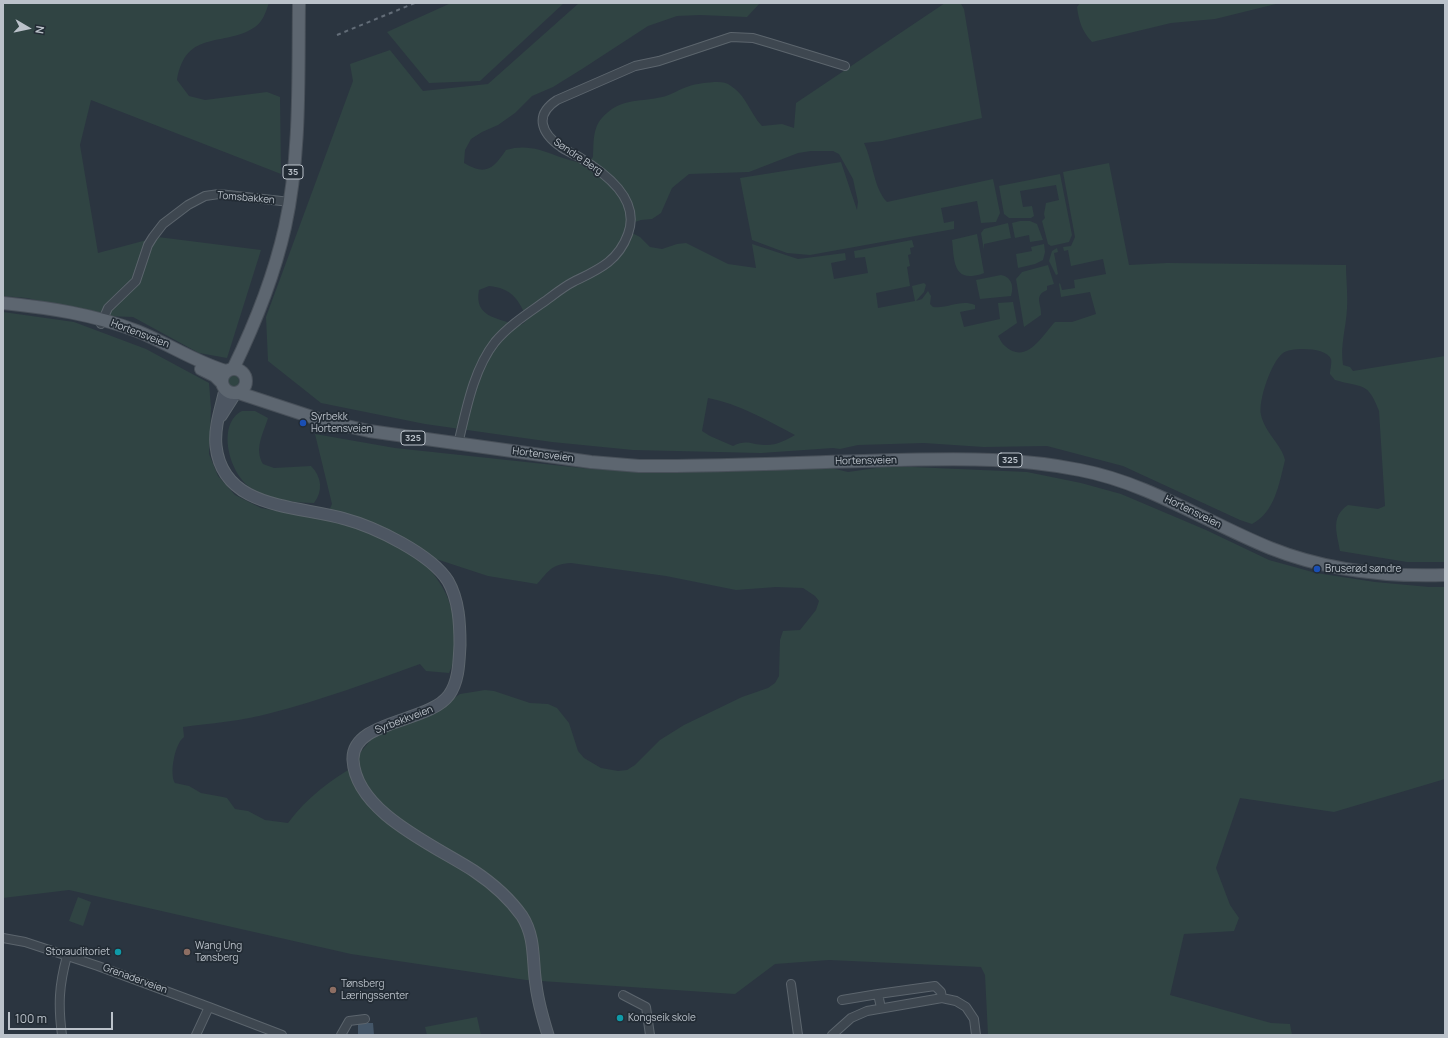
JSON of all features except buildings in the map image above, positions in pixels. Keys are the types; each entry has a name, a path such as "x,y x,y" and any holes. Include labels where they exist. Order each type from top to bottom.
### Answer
{"main road":[{"name":"Tomsbakken","path":"233,381 275,264 290,202 295,152 299,3"},
{"name":"Hortensveien","path":"3,303 50,309 148,335 274,403 299,414 352,428 584,461 640,466 961,459 1022,460 1081,470 1120,481 1156,495 1271,548 1309,561 1364,571 1445,575"},
{"name":"Syrbekkveien","path":"233,381 218,422 216,443 220,463 230,480 246,493 268,503 330,515 363,525 422,554 443,574 449,583 457,606 460,632 458,672 451,692 442,703 432,710 382,727 363,738 357,745 354,753 355,772 365,791 390,819 476,872 498,890 523,918 532,938 535,982 548,1035"}],"street":[{"name":"Søndre Berg","path":"458,444 478,370 494,343 508,329 532,310 573,282 592,274 606,264 625,243 629,232 632,220 625,196 614,183 580,157 561,148 549,137 544,129 542,120 543,113 548,106 557,100 635,66 659,61 731,37 753,38 845,66"},
{"name":"Tomsbakken","path":"102,322 108,308 136,281 148,245 153,237 164,224 188,205 205,196 219,194 290,202"},
{"name":"Grenaderveien","path":"3,938 25,942 161,988 280,1034"},
{"path":"62,1035 59,1016 59,991 67,956"},
{"path":"791,984 798,1035"},
{"path":"842,1000 935,986 941,992 942,998"},
{"path":"878,994 881,1008"},
{"path":"623,995 646,1007 650,1035"},
{"path":"832,1035 851,1018 867,1011 942,998 956,1001 966,1007 974,1019 976,1035"},
{"path":"196,1035 208,1007"},
{"path":"341,1035 349,1021 365,1019"}],"green space":[{"path":"3,3 269,3 262,19 255,27 231,37 197,46 189,53 182,64 177,80 189,96 205,100 267,92 280,97 281,174 91,100 80,145 98,253 158,237 261,250 227,358 199,353 133,317 105,316 27,298 3,296"},
{"path":"451,3 564,3 480,81 429,83 387,32"},
{"path":"579,3 760,3 747,17 700,15 677,16 648,26 553,87 532,96 515,113 498,125 471,139 465,150 464,163 484,170 493,166 506,150 528,148 538,149 577,162 587,163 593,157 596,128 602,118 613,108 633,101 655,99 670,95 687,87 714,82 723,82 728,84 740,93 762,126 782,124 794,128 796,103 945,3 961,4 964,9 982,118 882,141 864,143 876,183 887,202 993,179 1000,213 996,222 981,223 977,201 941,208 944,223 954,221 954,229 810,255 787,253 752,240 740,178 841,162 857,210 858,202 853,179 839,154 833,151 811,151 798,153 749,172 689,174 672,188 661,213 652,219 641,220 629,224 626,230 640,237 650,247 662,249 677,244 686,243 728,264 756,268 752,244 798,259 845,253 846,260 831,263 834,279 868,273 865,257 855,258 854,251 912,240 914,247 910,248 911,254 908,255 910,266 907,267 910,286 876,293 878,308 915,301 912,286 924,283 926,285 924,292 916,301 922,299 928,291 931,296 930,304 933,307 944,307 964,303 975,305 975,309 960,312 964,327 1000,319 998,303 1013,302 1017,323 998,336 1005,346 1013,351 1020,352 1034,346 1055,322 1072,322 1096,314 1090,292 1061,297 1060,283 1062,290 1075,288 1074,280 1106,274 1103,259 1071,266 1068,250 1064,251 1063,247 1071,246 1075,237 1063,172 1109,163 1129,265 1167,263 1346,265 1347,303 1342,358 1343,365 1350,367 1353,371 1445,356 1445,562 1407,562 1340,551 1336,526 1342,510 1348,505 1378,509 1385,506 1379,411 1371,395 1363,387 1335,380 1330,374 1331,359 1323,352 1316,350 1301,349 1283,353 1278,358 1266,382 1261,401 1261,415 1266,428 1281,449 1285,460 1278,488 1271,505 1260,519 1252,524 1240,520 1123,466 1047,446 984,447 924,443 858,445 840,449 833,448 761,453 633,450 552,442 425,424 321,403 268,361 266,317 353,81 350,64 390,50 423,91 488,84","holes":["489,286 497,287 509,292 521,306 527,319 525,322 521,325 515,325 494,318 483,311 478,299 479,290","708,398 742,408 795,435 772,445 742,443 733,446 702,431"]},
{"path":"1080,3 1280,3 1215,19 1171,23 1092,42 1083,30 1080,22 1077,7"},
{"path":"1060,174 1072,235 1069,242 1051,246 1048,244 1042,221 1045,218 1044,214 1046,203 1059,200 1056,185 1020,191 1023,207 1032,206 1034,216 1031,218 1009,218 1004,214 999,186"},
{"path":"1030,221 1037,224 1043,240 1030,242 1029,235 1015,238 1012,223"},
{"path":"1008,223 1011,238 984,244 984,250 981,233 984,229"},
{"path":"977,234 984,273 980,275 965,276 957,269 955,264 952,240"},
{"path":"1044,244 1045,252 1043,260 1035,264 1018,268 1016,254 1032,251 1031,247"},
{"path":"1057,248 1058,252 1054,253 1058,274 1056,275 1049,261 1052,251"},
{"path":"1048,265 1054,284 1047,286 1047,290 1040,295 1039,301 1041,315 1024,327 1016,279 1022,272"},
{"path":"1001,275 1010,280 1012,286 1011,296 980,299 976,280"},
{"path":"3,312 74,322 146,349 209,383 211,408 209,454 218,476 235,495 261,508 314,518 327,515 332,504 315,434 395,448 591,469 672,472 827,467 848,472 890,466 1027,472 1081,483 1121,494 1206,530 1269,560 1316,573 1375,582 1445,587 1445,779 1334,812 1240,798 1216,868 1230,905 1239,918 1234,931 1184,934 1170,995 1271,1023 1290,1024 1292,1035 988,1035 985,975 981,967 829,960 775,964 735,994 526,980 351,954 69,890 3,898","holes":["433,558 488,576 537,584 551,569 559,565 571,563 666,576 736,590 776,587 803,588 815,596 819,601 816,610 800,630 783,631 780,640 779,676 775,683 768,688 742,697 684,725 660,740 635,765 627,770 618,771 601,768 584,758 578,751 569,723 557,708 548,704 530,703 494,691 485,690 460,694 425,718 374,736 360,753 358,764 338,776 311,797 288,823 265,820 248,811 235,809 227,798 201,793 189,786 175,783 173,779 173,766 178,745 184,737 183,727 260,716 327,697 420,664 426,671 449,673 455,655 456,645 454,623 446,594 429,568"]},
{"path":"231,375 235,375 239,381 235,387 231,387 227,383 227,379"},
{"path":"242,411 255,411 268,418 259,447 260,458 263,464 274,468 311,466 315,470 319,479 320,489 314,503 273,498 258,492 243,481 237,472 228,449 229,427 234,417"},
{"path":"78,897 91,902 83,926 69,921"},
{"path":"477,1017 481,1035 427,1035 425,1027"}],"water":[{"path":"358,1023 373,1023 374,1035 358,1035"}],"railway":[{"path":"337,35 415,3"}],"place":[{"name":"Syrbekk Hortensveien","path":"303,423"},
{"name":"Bruserød søndre","path":"1317,569"},
{"name":"Storauditoriet","path":"118,952"},
{"name":"Wang Ung Tønsberg","path":"187,952"},
{"name":"Tønsberg Læringssenter","path":"333,990"},
{"name":"Kongseik skole","path":"620,1018"}]}
